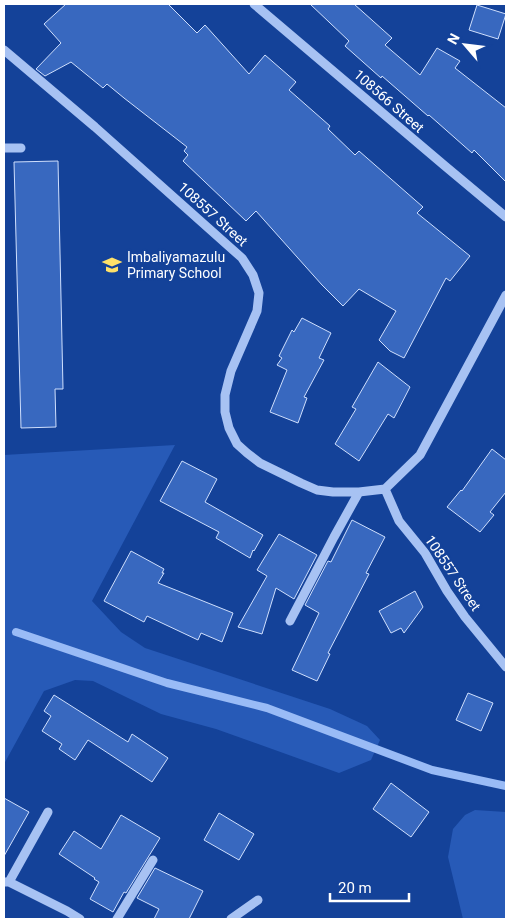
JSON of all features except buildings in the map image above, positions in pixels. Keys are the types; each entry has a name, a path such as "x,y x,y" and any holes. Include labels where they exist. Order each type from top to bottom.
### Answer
{"street":[{"name":"108566 Street","path":"254,4 506,217"},
{"name":"108557 Street","path":"4,50 95,127 242,258 253,276 259,293 257,312 231,370 225,395 225,412 229,428 237,444 260,463 317,490 359,492 385,489 399,521 425,553 465,617 506,667"},
{"path":"4,148 21,148"},
{"path":"385,489 420,455 506,295"},
{"path":"290,621 359,492"},
{"path":"48,812 7,882 80,919"},
{"path":"117,919 153,860"},
{"path":"231,919 258,900"}],"shaded area":[{"path":"175,445 92,601 121,632 145,648 330,709 367,726 380,740 371,760 339,773 216,729 161,714 93,681 75,680 44,691 4,764 4,455"},
{"path":"475,810 506,812 506,919 463,919 448,857 453,829 465,815"}],"waterway":[{"path":"16,632 167,683 267,708 432,770 506,786"}],"place":[{"name":"Imbaliyamazulu Primary School","path":"112,265"}]}
